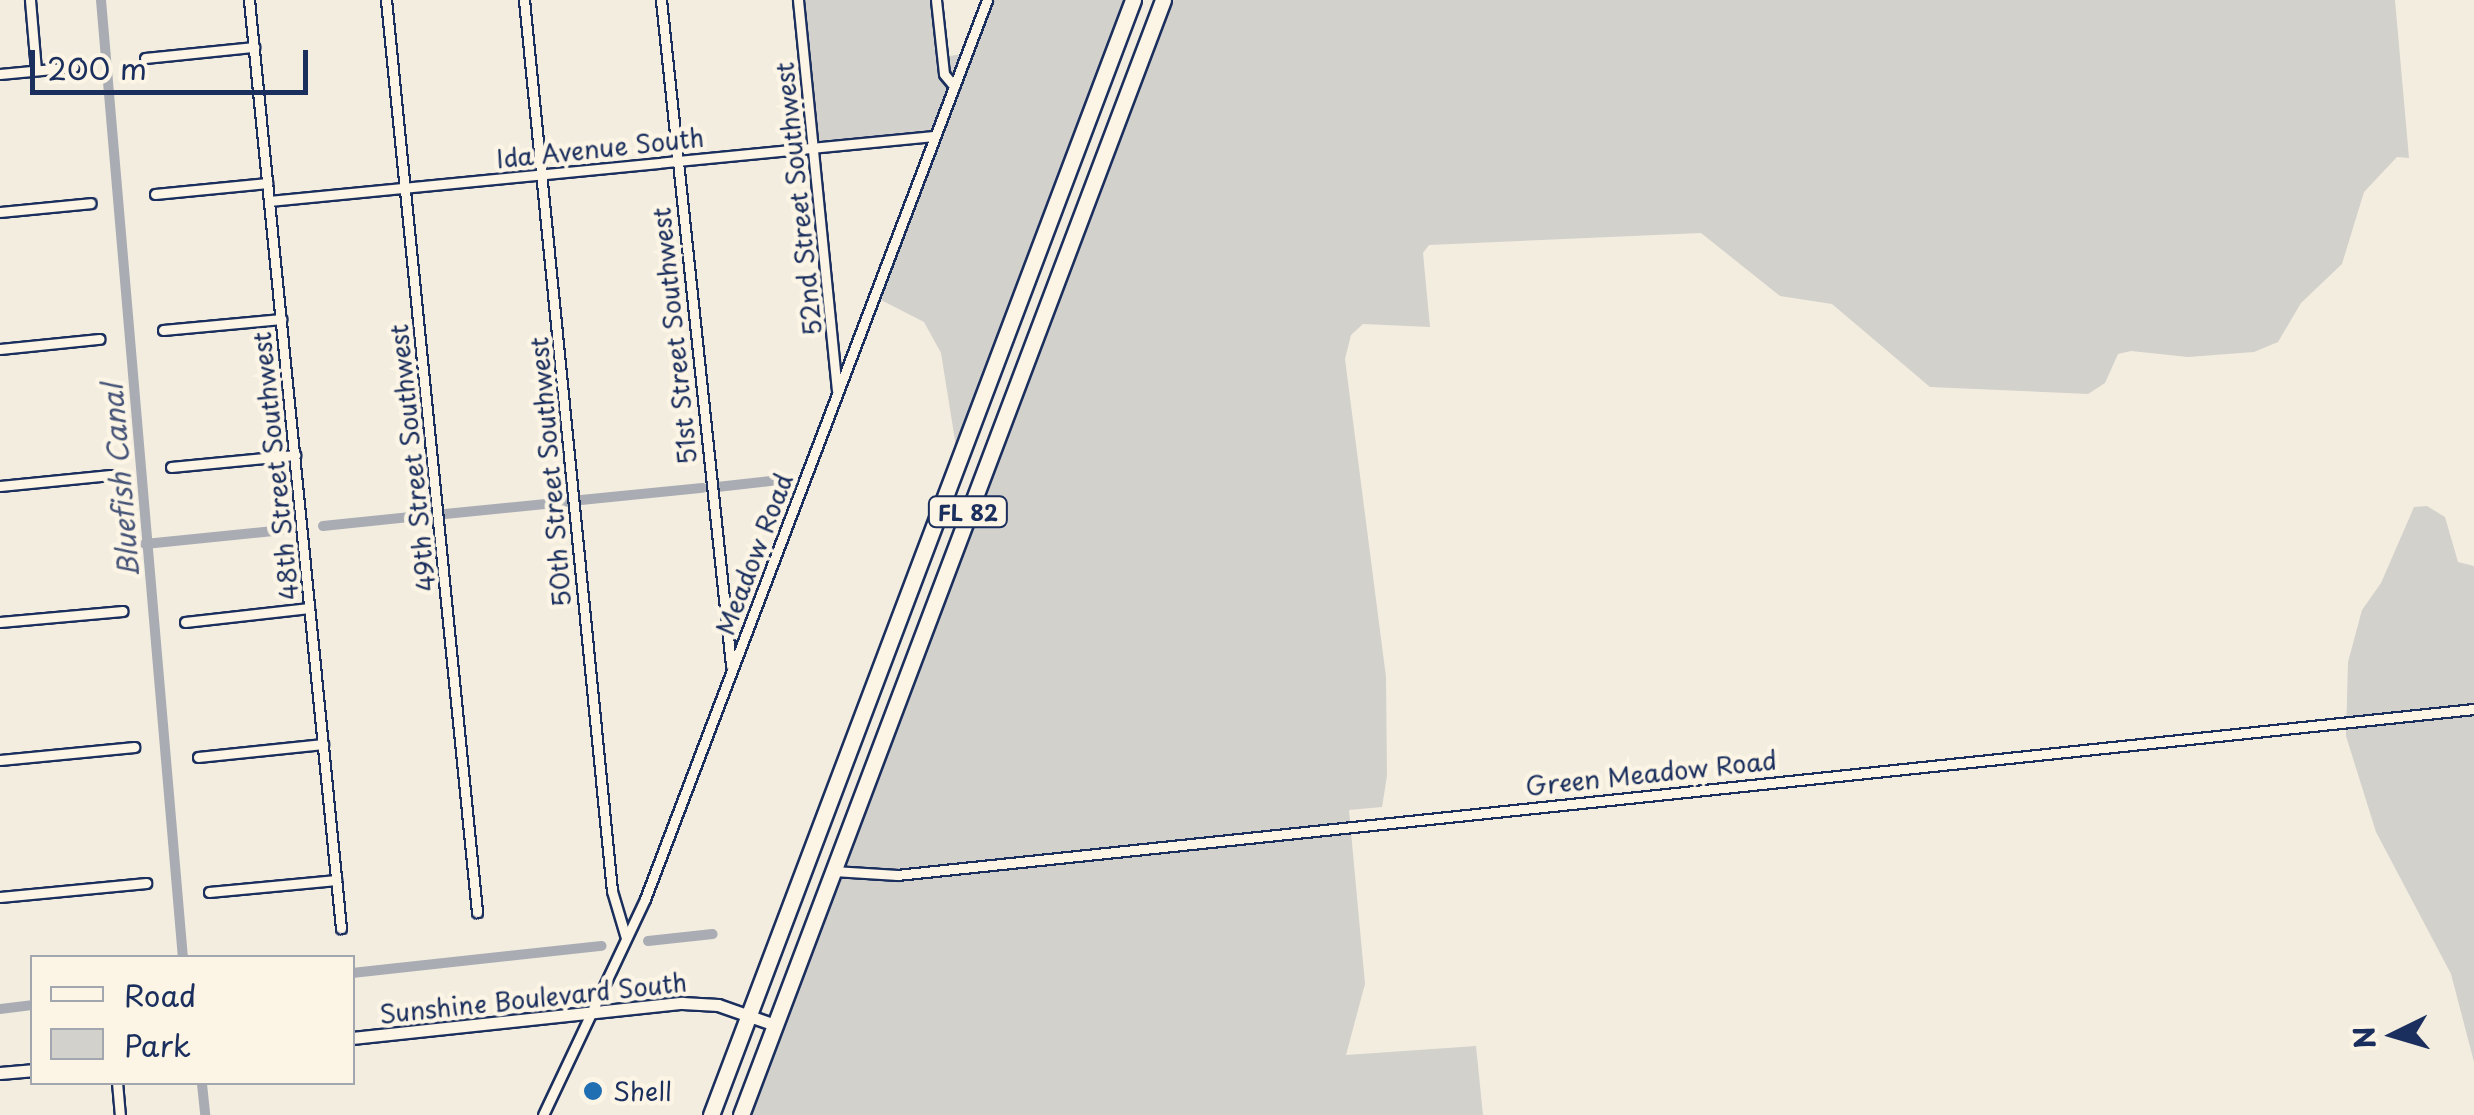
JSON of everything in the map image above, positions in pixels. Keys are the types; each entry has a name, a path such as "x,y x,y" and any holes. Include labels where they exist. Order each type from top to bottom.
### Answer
{"highway":[{"name":"FL 82","path":"711,1115 1133,0"},
{"name":"FL 82","path":"741,1115 1162,0"}],"street":[{"path":"30,0 36,70"},
{"name":"48th Street Southwest","path":"250,0 342,928"},
{"name":"49th Street Southwest","path":"386,0 477,912"},
{"name":"50th Street Southwest","path":"524,0 612,891 626,938"},
{"name":"51st Street Southwest","path":"661,0 732,668"},
{"name":"52nd Street Southwest","path":"798,0 837,393"},
{"path":"936,0 944,74 954,86"},
{"name":"Meadow Road","path":"543,1115 626,938 986,0"},
{"path":"145,58 254,47"},
{"path":"0,74 74,67"},
{"name":"Ida Avenue South","path":"270,201 934,136"},
{"path":"155,194 268,183"},
{"path":"0,212 91,203"},
{"path":"164,330 281,319"},
{"path":"0,349 99,340"},
{"path":"171,467 295,455"},
{"path":"0,486 110,475"},
{"path":"185,622 309,608"},
{"path":"0,622 123,612"},
{"name":"Green Meadow Road","path":"834,871 884,876 2474,709"},
{"path":"198,757 323,744"},
{"path":"0,760 134,747"},
{"path":"208,892 336,880"},
{"path":"0,897 146,883"},
{"name":"Sunshine Boulevard South","path":"355,1038 694,1003 775,1025"},
{"path":"0,1073 30,1070"},
{"path":"117,1085 120,1115"}],"green space":[{"path":"798,0 935,0 943,57 969,53 988,0 1128,0 957,453 941,353 924,322 881,300 943,135 812,144"},
{"path":"1168,0 2395,0 2409,158 2397,157 2364,192 2342,264 2301,303 2278,342 2254,352 2188,357 2131,351 2118,354 2105,383 2088,394 1930,387 1832,304 1780,296 1701,233 1429,245 1423,253 1430,327 1363,324 1351,335 1345,359 1386,677 1387,776 1382,807 1349,810 1365,984 1346,1055 1476,1046 1483,1115 747,1115"},
{"path":"2427,506 2445,517 2458,562 2474,566 2474,1062 2451,974 2376,832 2346,736 2348,662 2362,610 2381,583 2414,507"}],"waterway":[{"name":"Bluefish Canal","path":"101,0 183,955"},
{"path":"717,487 779,480"},
{"path":"581,500 702,488"},
{"path":"445,514 566,502"},
{"path":"323,526 430,515"},
{"path":"145,544 283,530"},
{"path":"648,941 713,934"},
{"path":"355,973 602,946"},
{"path":"0,1009 30,1005"},
{"path":"202,1085 205,1115"}],"place":[{"name":"Shell","path":"593,1091"}]}
